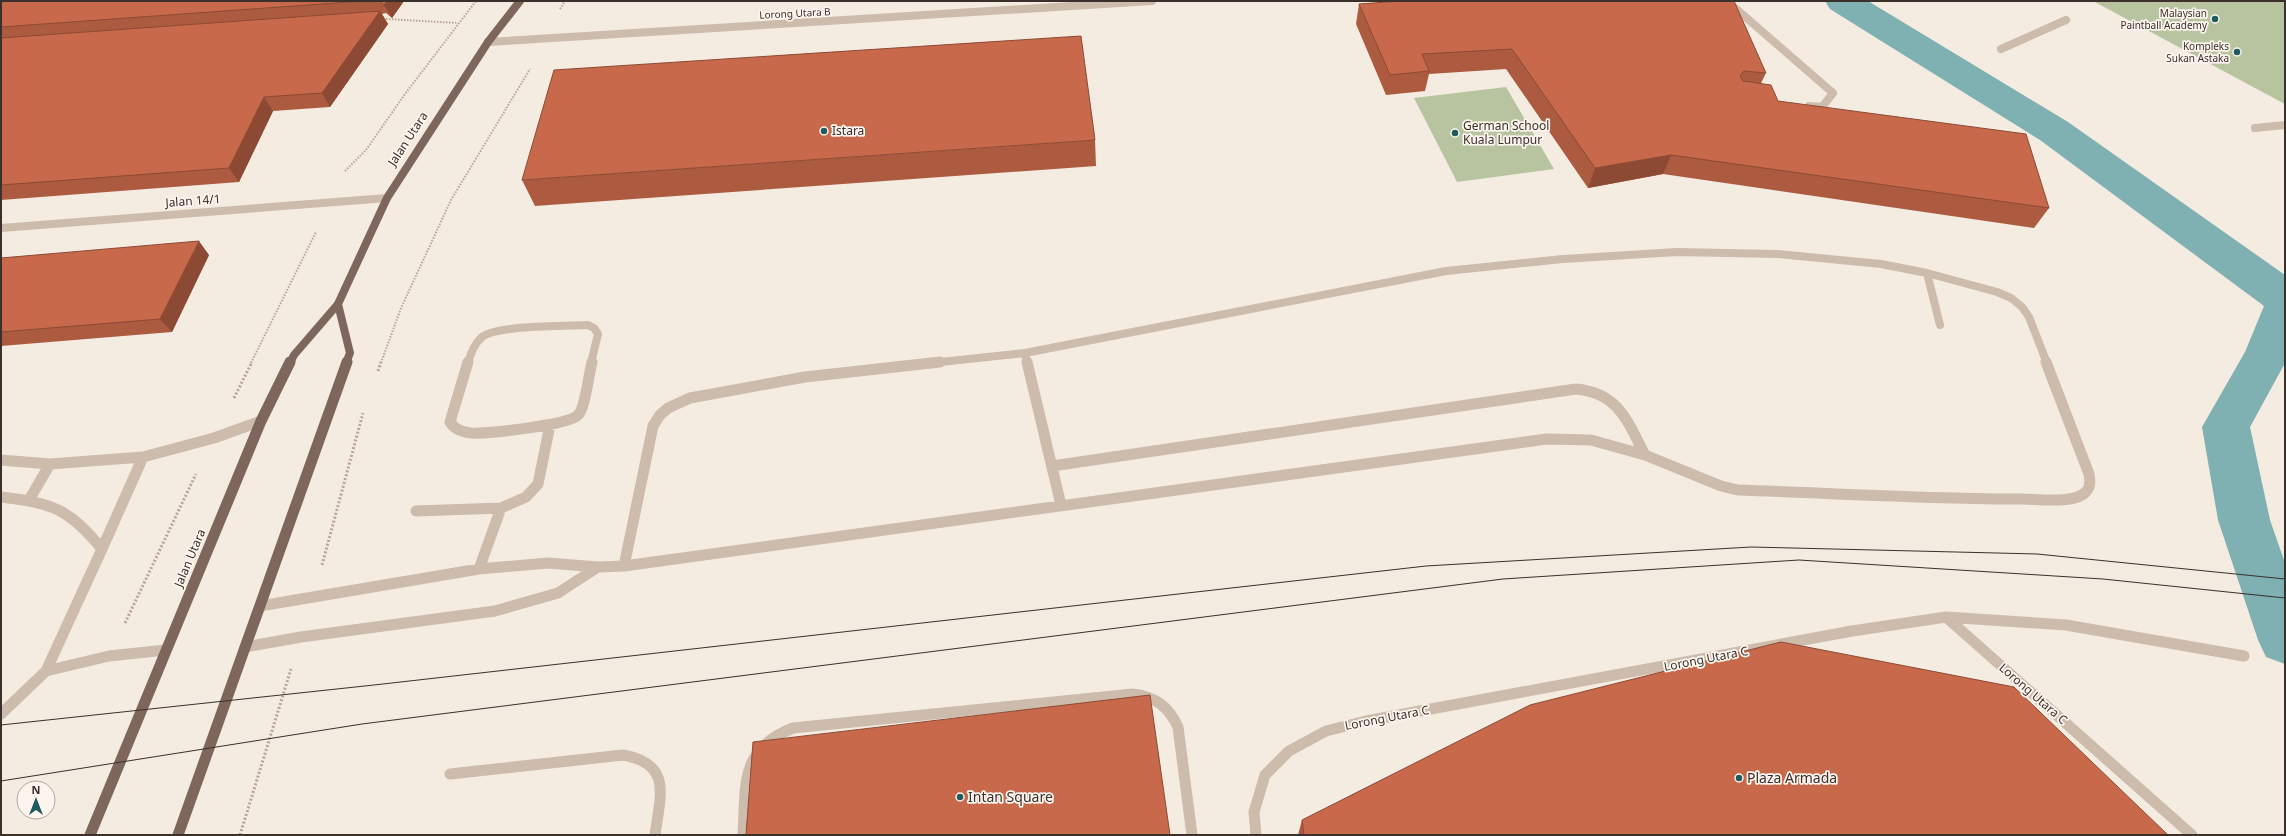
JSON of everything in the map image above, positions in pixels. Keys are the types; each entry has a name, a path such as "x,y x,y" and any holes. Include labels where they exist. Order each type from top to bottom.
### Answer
{"main road":[{"name":"Jalan Utara","path":"90,835 261,422 294,355 338,304 387,198 488,42 520,1"},
{"path":"178,835 350,353 338,304"}],"street":[{"name":"Lorong Utara B","path":"488,42 1152,1"},
{"path":"1727,1 1833,93 1822,108 1799,104"},
{"path":"2001,49 2066,20"},
{"path":"2255,128 2285,125"},
{"name":"Jalan 14/1","path":"1,228 387,198"},
{"path":"260,606 479,569 548,563 598,567 624,566 1547,439 1591,440 1645,455 1730,489 2004,499 2067,499 2079,497 2087,492 2091,484 2089,474 2029,317 2022,307 2011,298 1997,292 1927,273 1882,264 1777,254 1676,252 1563,259 1446,271 1025,353 805,377 677,402 658,416 653,426 624,566"},
{"path":"1927,273 1940,325"},
{"path":"588,325 594,328 598,334 580,414 573,420 550,425 470,433 454,428 450,422 472,349 483,336 501,330 588,325"},
{"path":"1025,353 1061,505"},
{"path":"1052,466 1576,389 1598,392 1612,400 1620,409 1645,455"},
{"path":"1,460 50,464 144,457 214,438 261,422"},
{"path":"416,510 501,508 526,497 538,484 550,425"},
{"path":"1,714 46,671 144,457"},
{"path":"29,500 50,464"},
{"path":"1,497 29,500 63,512 84,527 102,549"},
{"path":"479,569 501,508"},
{"path":"245,647 301,637 495,611 558,593 598,567"},
{"path":"1946,617 2066,625 2244,656"},
{"name":"Lorong Utara C","path":"1256,835 1254,812 1264,775 1288,751 1326,731 1366,721 1852,631 1946,617 2192,835"},
{"path":"46,671 109,656 166,650"},
{"path":"743,835 751,762 764,741 777,732 793,728 1133,694 1149,696 1162,702 1172,713 1178,727 1192,835"},
{"path":"450,774 623,755 638,756 651,763 658,775 660,789 655,835"}],"path":[{"path":"343,174 366,150 476,1"},
{"path":"377,373 401,308 451,200 534,62 565,1"},
{"path":"386,19 459,23"},
{"path":"312,598 364,409"},
{"path":"240,835 301,637"}],"green space":[{"name":"Malaysian Paintball Academy","path":"2093,1 2285,1 2285,104 2283,103"},
{"path":"1506,87 1554,169 1457,182 1414,98"}],"building":[{"path":"1,1 364,1 1,27"},
{"path":"380,1 387,1 384,5"},
{"path":"1402,1 1734,1 1766,73 1744,71 1740,76 1743,81 1771,85 1778,101 2026,134 2049,208 1671,155 1595,168 1512,49 1422,54 1429,71 1390,75 1359,4"},
{"path":"380,11 322,93 264,97 229,168 1,185 1,38"},
{"name":"Istara","path":"1081,36 1095,140 522,180 554,70"},
{"path":"199,241 160,319 1,332 1,258"},
{"name":"Plaza Armada","path":"1781,642 2014,687 2168,835 1304,835 1302,820 1530,705"},
{"name":"Intan Square","path":"1150,695 1170,835 746,835 753,742"}],"waterway":[{"path":"1843,1 2054,131 2285,298"},
{"path":"2285,308 2267,354 2226,427 2244,520 2285,640"}],"tram line":[{"path":"1,725 374,685 1426,566 1751,547 2037,554 2285,579"},
{"path":"1,781 362,724 1503,579 1799,560 2103,579 2285,598"}],"place":[{"name":"Malaysian Paintball Academy","path":"2215,19"},
{"name":"Kompleks Sukan Astaka","path":"2237,52"},
{"name":"Istara","path":"824,131"},
{"name":"German School Kuala Lumpur","path":"1455,133"},
{"name":"Plaza Armada","path":"1739,778"},
{"name":"Intan Square","path":"960,797"}]}
